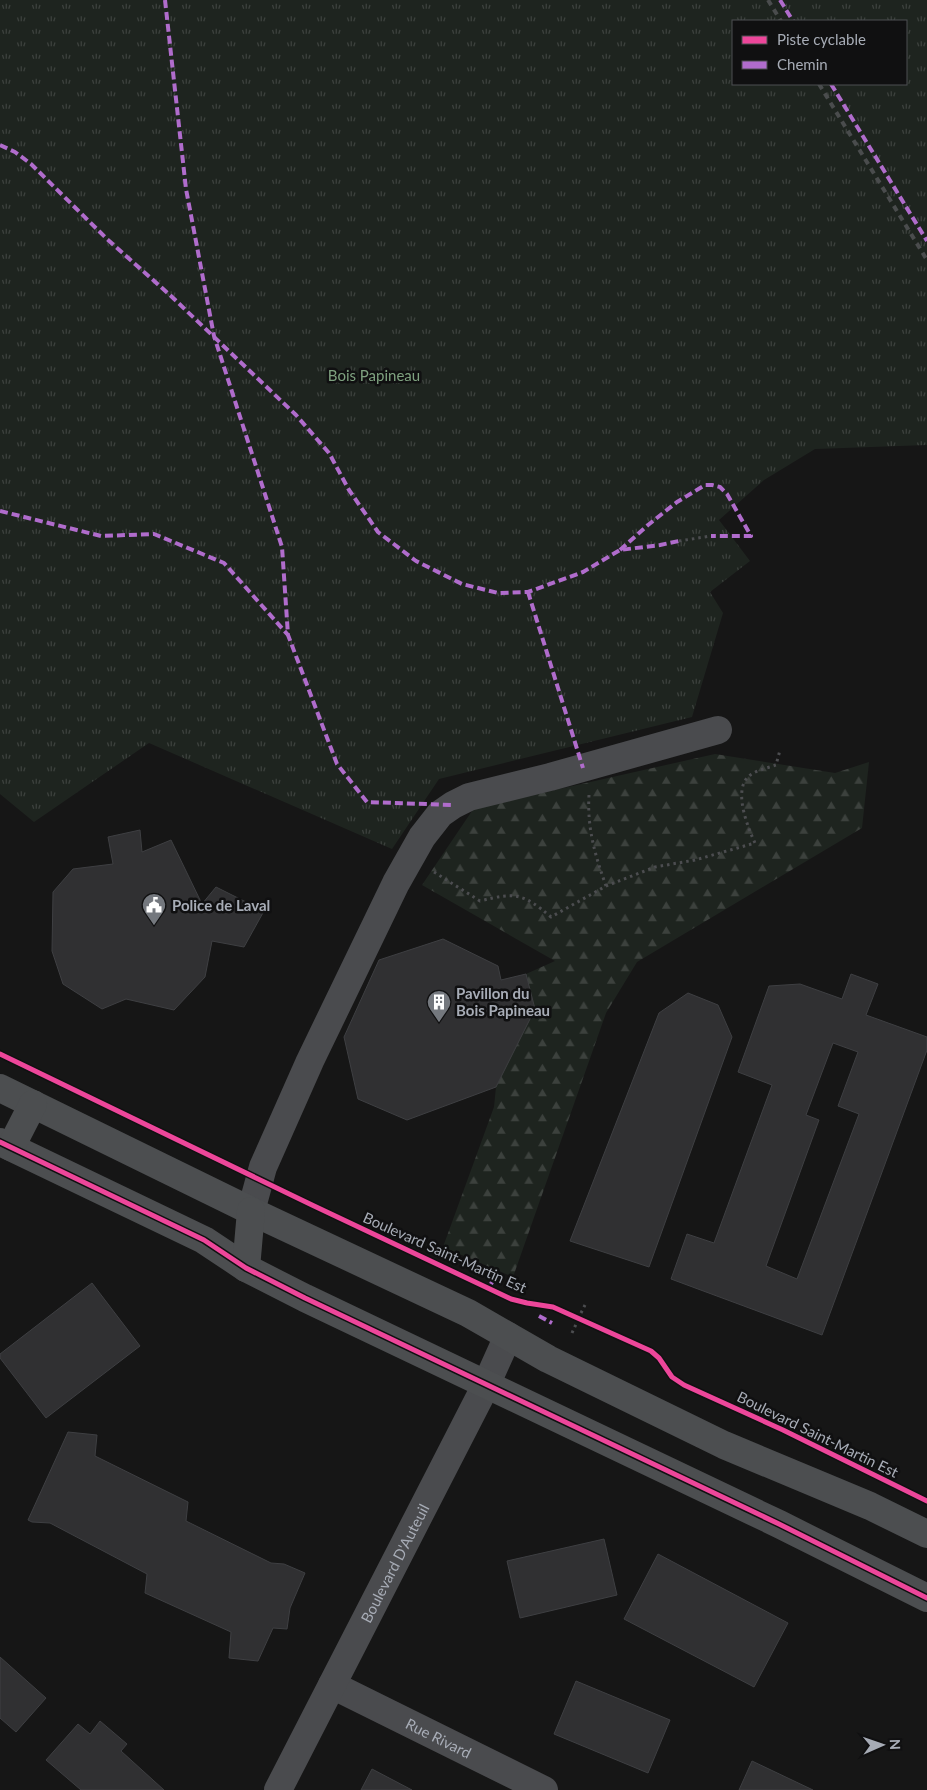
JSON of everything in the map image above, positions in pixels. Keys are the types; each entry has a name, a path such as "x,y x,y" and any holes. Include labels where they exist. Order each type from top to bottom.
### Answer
{"main road":[{"path":"0,1088 468,1314 548,1359 724,1445 870,1506 927,1534"},
{"path":"33,1104 6,1144 204,1240 246,1268 486,1385 779,1524 927,1598"},
{"path":"246,1268 251,1210"}],"street":[{"path":"251,1210 259,1180 288,1109 396,883 409,858 440,814 468,797 583,768 718,730"},
{"name":"Boulevard D'Auteuil","path":"278,1790 486,1385 508,1336"},
{"name":"Rue Rivard","path":"332,1685 544,1790"}],"path":[{"path":"679,540 712,536"},
{"path":"409,858 423,864 480,901 517,895 534,903 551,917 606,886 655,867 695,860 755,843 746,823 741,789 747,778 762,769 776,765 780,750"},
{"path":"583,768 589,792 588,808 594,852 606,886"},
{"path":"572,1333 585,1305"},
{"path":"579,1318 586,1321"}],"green space":[{"name":"Bois Papineau","path":"0,0 927,0 927,445 815,449 764,480 719,520 750,561 710,592 723,613 692,717 439,779 392,849 149,743 34,822 0,794"},
{"path":"715,754 835,773 869,762 862,828 637,962 606,1013 513,1277 443,1247 494,1107 496,1087 535,1009 526,974 555,961 422,885 474,808"}],"building":[{"name":"Police de Laval","path":"140,830 142,852 171,840 202,904 216,887 264,911 244,947 212,941 205,977 174,1010 126,999 102,1009 63,984 52,951 53,892 73,869 113,864 108,837"},
{"name":"Pavillon du Bois Papineau","path":"443,939 498,966 501,980 526,974 535,1009 496,1087 407,1120 358,1099 344,1037 379,960"},
{"path":"851,974 878,984 866,1015 927,1037 927,1050 822,1335 671,1279 687,1234 714,1243 772,1085 738,1072 769,986 800,984 842,999","holes":["833,1043 858,1052 838,1106 859,1114 797,1279 766,1266 819,1120 806,1115"]},
{"path":"688,993 718,1005 732,1037 649,1267 570,1241 659,1013"},
{"path":"92,1283 140,1346 46,1418 0,1358 0,1354"},
{"path":"68,1432 97,1435 95,1456 188,1502 186,1521 271,1563 284,1564 305,1573 290,1608 287,1629 273,1628 258,1661 229,1658 231,1632 145,1593 147,1574 50,1523 28,1520"},
{"path":"604,1539 617,1595 520,1618 507,1561"},
{"path":"658,1554 788,1623 754,1687 624,1619"},
{"path":"0,1657 46,1698 16,1732 0,1718"},
{"path":"576,1681 670,1720 648,1773 554,1734"},
{"path":"100,1721 127,1744 121,1751 164,1790 81,1790 46,1760 78,1724 90,1734"},
{"path":"752,1761 813,1790 739,1790"},
{"path":"372,1769 412,1790 361,1790"}],"railway":[{"path":"768,0 780,20"},
{"path":"820,85 927,260"}],"marked path":[{"path":"165,0 186,189 214,336 282,547 288,635 337,764 367,802 453,805"},
{"path":"780,0 792,20"},
{"path":"832,85 927,241"},
{"path":"0,145 15,152 31,164 107,239 171,296 296,415 329,453 349,490 378,532 416,561 462,584 498,593 528,592 583,572 620,550 679,541"},
{"path":"620,550 677,502 705,485 720,487 727,494 751,536 711,536"},
{"path":"0,511 101,536 154,534 224,563 288,635"},
{"path":"528,592 583,768"},
{"path":"491,1284 494,1278"},
{"path":"539,1316 552,1323"}],"cycle path":[{"name":"Boulevard Saint-Martin Est","path":"0,1054 511,1299 553,1307 651,1351 659,1358 672,1377 684,1385 783,1430 927,1501"},
{"path":"0,1142 204,1240 246,1268 305,1298 779,1524 927,1598"}],"place":[{"name":"Police de Laval","path":"154,926"},
{"name":"Pavillon du Bois Papineau","path":"439,1023"}]}
